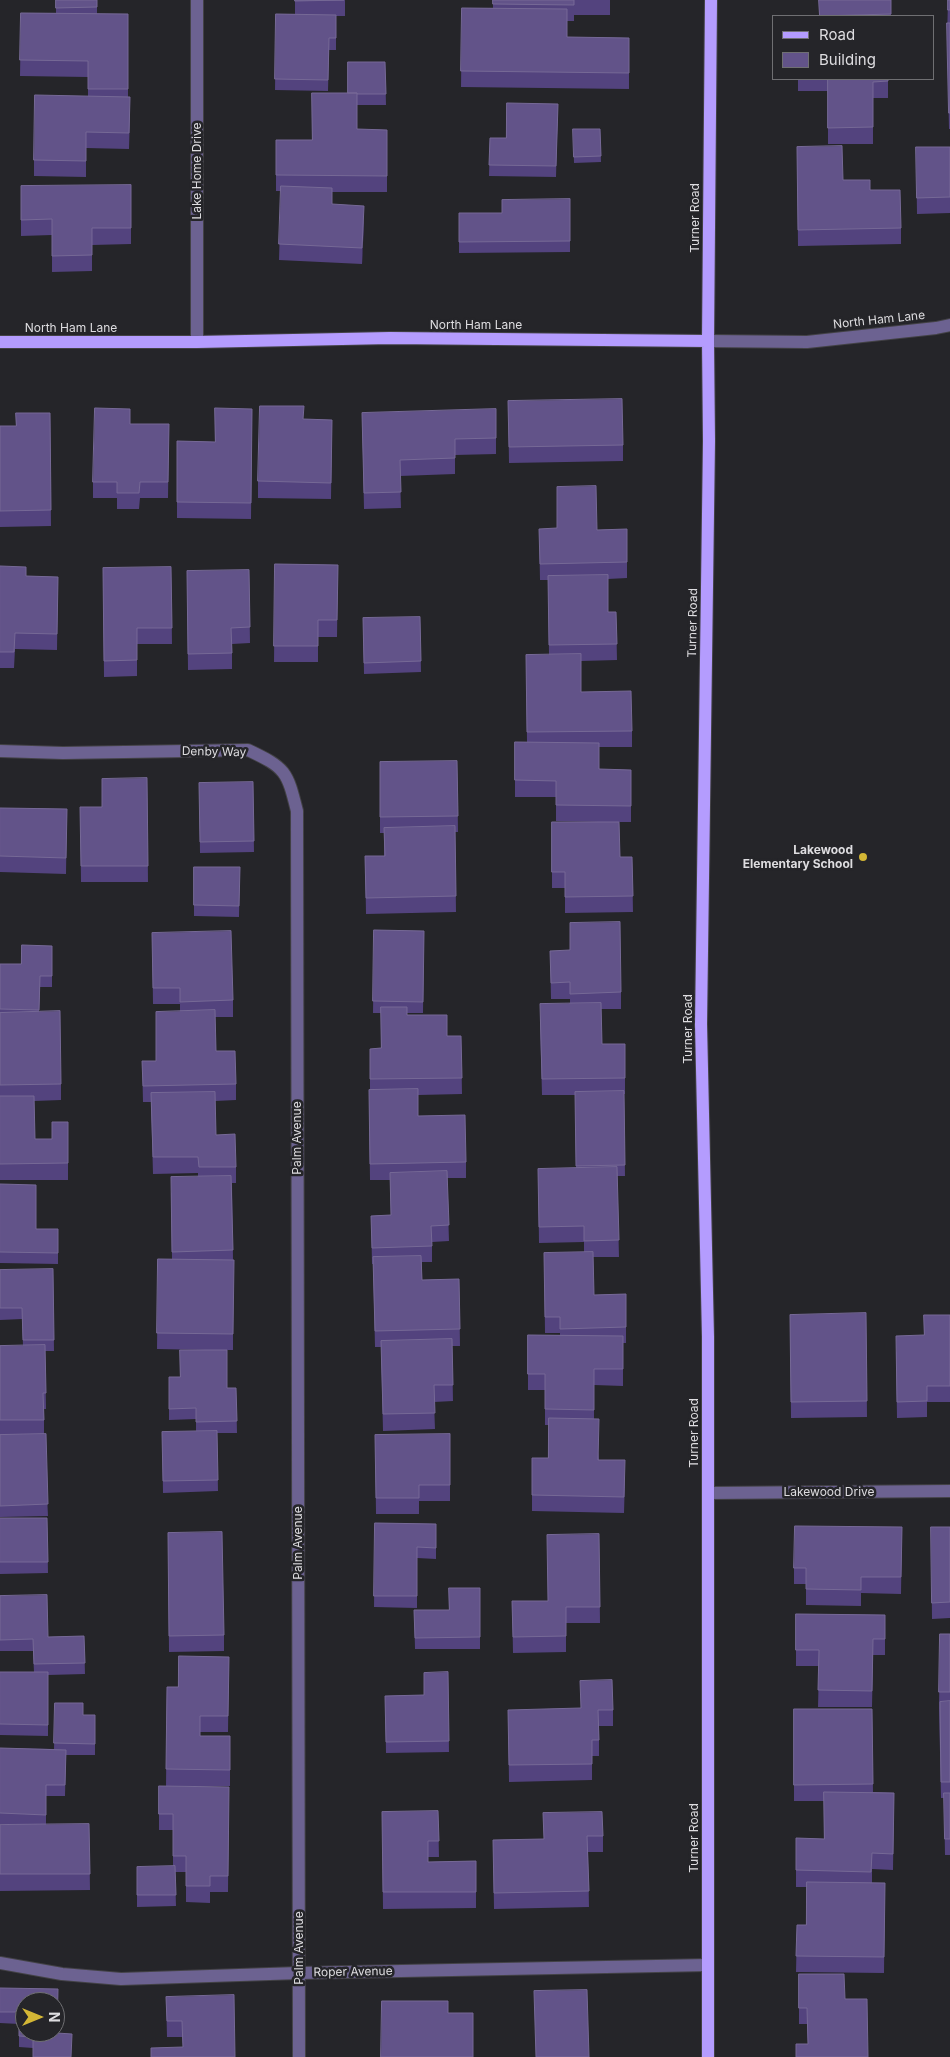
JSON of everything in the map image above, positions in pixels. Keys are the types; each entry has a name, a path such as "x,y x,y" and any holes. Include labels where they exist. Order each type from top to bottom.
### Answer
{"main road":[{"name":"Turner Road","path":"708,2057 708,1337 701,1024 709,441 711,0"},
{"name":"North Ham Lane","path":"0,342 196,342 390,338 708,341"}],"street":[{"name":"Lake Home Drive","path":"196,342 197,0"},
{"name":"North Ham Lane","path":"708,341 807,342 950,325"},
{"name":"Denby Way","path":"0,751 63,753 248,750 275,763 290,781 297,811 297,1029"},
{"name":"Palm Avenue","path":"297,1029 299,2057"},
{"name":"Lakewood Drive","path":"708,1492 950,1491"},
{"name":"Roper Avenue","path":"0,1963 62,1974 121,1979 299,1973 708,1965"}],"building":[{"path":"56,0 97,0 97,7 56,8"},
{"path":"295,0 344,0 295,1"},
{"path":"493,0 574,0 574,5 493,4"},
{"path":"819,0 891,0 891,14 820,15"},
{"path":"948,0 950,0 950,10 948,10"},
{"path":"462,8 567,9 567,37 629,38 629,73 461,71"},
{"path":"21,13 128,14 128,89 88,89 88,61 20,60"},
{"path":"276,14 336,15 336,38 329,38 328,80 275,79"},
{"path":"947,23 950,23 950,113 949,113"},
{"path":"348,62 385,62 386,94 348,93"},
{"path":"828,80 888,80 873,82 873,127 828,128"},
{"path":"312,93 357,93 357,129 387,130 387,176 276,175 276,140 312,140"},
{"path":"35,95 130,97 129,133 86,132 86,161 34,160"},
{"path":"507,103 558,104 556,166 489,165 490,138 506,138"},
{"path":"573,129 600,129 601,156 574,157"},
{"path":"842,146 843,180 870,180 870,190 900,190 901,228 798,230 797,147"},
{"path":"916,147 950,147 950,197 917,198"},
{"path":"131,185 131,228 92,228 92,255 52,256 52,219 21,220 21,186"},
{"path":"281,186 332,188 332,204 364,206 362,248 279,244"},
{"path":"570,199 570,241 459,242 459,213 502,213 502,200"},
{"path":"622,399 623,445 509,447 508,401"},
{"path":"260,406 304,406 303,419 332,420 331,483 258,481"},
{"path":"95,408 130,409 130,424 169,424 168,482 140,482 139,493 117,493 117,482 93,482"},
{"path":"215,408 252,409 251,503 177,502 177,441 215,442"},
{"path":"496,409 496,438 455,439 455,458 400,460 401,492 364,493 362,413"},
{"path":"16,413 50,413 51,510 0,511 0,426 16,426"},
{"path":"596,486 597,530 627,529 627,562 540,564 539,529 557,528 557,487"},
{"path":"275,564 338,565 337,620 318,620 318,646 274,646"},
{"path":"0,566 26,567 26,576 58,577 57,634 15,633 14,652 0,652"},
{"path":"171,567 172,628 137,628 137,660 104,661 103,568"},
{"path":"249,570 250,627 231,628 232,653 188,654 187,571"},
{"path":"608,575 608,612 616,612 617,644 549,645 548,576"},
{"path":"420,617 421,661 364,663 363,618"},
{"path":"581,654 581,692 631,691 632,731 527,732 526,655"},
{"path":"515,742 599,743 599,769 631,770 631,806 556,805 556,781 515,780"},
{"path":"457,761 458,816 380,817 380,762"},
{"path":"147,778 148,866 81,866 80,807 102,807 102,779"},
{"path":"253,782 254,841 200,842 199,783"},
{"path":"0,808 67,809 66,858 0,856"},
{"path":"552,822 619,822 620,857 632,857 633,896 565,897 565,872 552,872"},
{"path":"455,826 456,896 366,898 365,856 385,856 384,828"},
{"path":"194,867 240,867 239,906 194,905"},
{"path":"620,922 621,992 570,994 570,982 551,983 550,951 570,950 570,923"},
{"path":"374,930 424,931 423,1002 373,1001"},
{"path":"231,931 233,1000 180,1002 180,988 153,988 152,933"},
{"path":"22,945 52,946 52,976 40,976 39,1010 0,1009 0,964 21,964"},
{"path":"601,1003 602,1044 625,1044 625,1078 542,1079 540,1004"},
{"path":"381,1007 407,1007 407,1015 447,1015 447,1036 461,1036 462,1078 370,1079 370,1049 381,1048"},
{"path":"215,1010 216,1051 235,1051 236,1084 143,1086 142,1061 156,1061 156,1012"},
{"path":"60,1011 61,1084 0,1085 0,1013"},
{"path":"418,1089 418,1116 465,1115 466,1162 370,1164 369,1090"},
{"path":"624,1091 625,1165 576,1166 575,1092"},
{"path":"215,1092 216,1135 235,1134 236,1167 199,1167 198,1157 153,1157 151,1093"},
{"path":"0,1096 34,1096 35,1139 52,1139 52,1122 68,1122 68,1163 0,1164"},
{"path":"617,1167 619,1240 584,1241 584,1226 539,1227 538,1169"},
{"path":"447,1171 449,1225 431,1226 432,1246 372,1248 371,1216 391,1215 390,1173"},
{"path":"231,1176 233,1250 172,1252 171,1177"},
{"path":"0,1184 36,1185 36,1229 58,1229 58,1253 0,1252"},
{"path":"593,1252 594,1295 626,1294 626,1327 560,1329 560,1317 545,1317 544,1253"},
{"path":"421,1256 422,1280 459,1279 460,1329 375,1331 373,1257"},
{"path":"158,1259 234,1260 233,1334 157,1333"},
{"path":"53,1269 54,1340 23,1340 22,1308 0,1308 0,1270"},
{"path":"866,1313 867,1401 791,1402 790,1315"},
{"path":"924,1315 950,1315 950,1386 927,1386 927,1401 897,1402 896,1336 924,1335"},
{"path":"528,1335 623,1336 623,1369 594,1369 594,1410 545,1409 545,1374 528,1374"},
{"path":"452,1339 453,1385 434,1385 435,1413 383,1414 381,1341"},
{"path":"45,1345 46,1393 43,1393 44,1420 0,1420 0,1346"},
{"path":"180,1350 227,1350 227,1388 236,1388 237,1421 196,1422 196,1408 169,1409 169,1377 180,1377"},
{"path":"549,1418 599,1419 598,1460 625,1460 624,1497 532,1495 532,1458 548,1458"},
{"path":"217,1431 218,1480 163,1481 162,1432"},
{"path":"46,1434 48,1504 0,1506 0,1435"},
{"path":"450,1434 450,1485 419,1485 419,1498 376,1498 375,1435"},
{"path":"0,1518 47,1518 48,1562 0,1562"},
{"path":"375,1523 436,1524 436,1548 417,1547 417,1596 374,1596"},
{"path":"795,1526 902,1527 901,1577 861,1577 861,1590 806,1589 806,1568 794,1568"},
{"path":"931,1527 950,1527 950,1602 932,1603"},
{"path":"222,1532 224,1635 169,1636 168,1533"},
{"path":"599,1534 600,1607 566,1607 566,1636 513,1637 512,1601 548,1601 547,1535"},
{"path":"449,1588 480,1588 480,1637 415,1638 414,1610 449,1610"},
{"path":"47,1595 48,1637 84,1636 85,1663 34,1664 33,1639 0,1640 0,1596"},
{"path":"796,1614 885,1615 885,1639 873,1639 872,1691 818,1690 819,1650 796,1650"},
{"path":"940,1634 950,1634 950,1692 939,1692"},
{"path":"179,1656 229,1657 228,1716 200,1716 200,1736 230,1736 230,1770 166,1769 167,1687 178,1687"},
{"path":"0,1672 48,1672 48,1725 0,1724"},
{"path":"448,1672 449,1741 386,1742 385,1696 424,1695 424,1673"},
{"path":"612,1680 613,1710 598,1710 599,1740 592,1740 592,1764 509,1765 508,1710 581,1708 580,1681"},
{"path":"950,1701 950,1782 941,1782 940,1702"},
{"path":"55,1703 83,1703 83,1715 95,1715 95,1744 54,1743"},
{"path":"794,1709 872,1709 873,1784 794,1785"},
{"path":"0,1748 66,1750 65,1785 46,1785 46,1815 0,1813"},
{"path":"159,1786 229,1787 228,1876 210,1876 210,1886 186,1886 186,1856 173,1856 173,1814 159,1814"},
{"path":"824,1792 894,1793 893,1854 872,1853 871,1872 796,1870 796,1838 824,1839"},
{"path":"944,1793 950,1793 950,1839 945,1839"},
{"path":"438,1811 439,1841 428,1841 428,1862 476,1861 476,1892 383,1892 382,1812"},
{"path":"602,1812 603,1836 587,1836 589,1891 494,1893 493,1840 544,1839 543,1813"},
{"path":"89,1824 90,1874 0,1874 0,1825"},
{"path":"175,1866 176,1895 137,1895 137,1867"},
{"path":"807,1882 885,1883 884,1957 796,1956 797,1925 806,1925"},
{"path":"799,1974 844,1974 845,1999 867,1999 868,2057 796,2057 796,2044 808,2044 807,2008 799,2008"},
{"path":"0,1988 58,1989 58,1992 15,1992 15,2012 0,2012"},
{"path":"587,1990 589,2057 536,2057 534,1991"},
{"path":"234,1995 235,2057 151,2057 151,2048 183,2047 182,2021 167,2021 166,1997"},
{"path":"382,2001 448,2001 448,2013 473,2013 473,2057 381,2057"},
{"path":"65,2034 72,2034 71,2057 33,2057 33,2042 65,2042"}],"place":[{"name":"Lakewood Elementary School","path":"863,857"}]}
